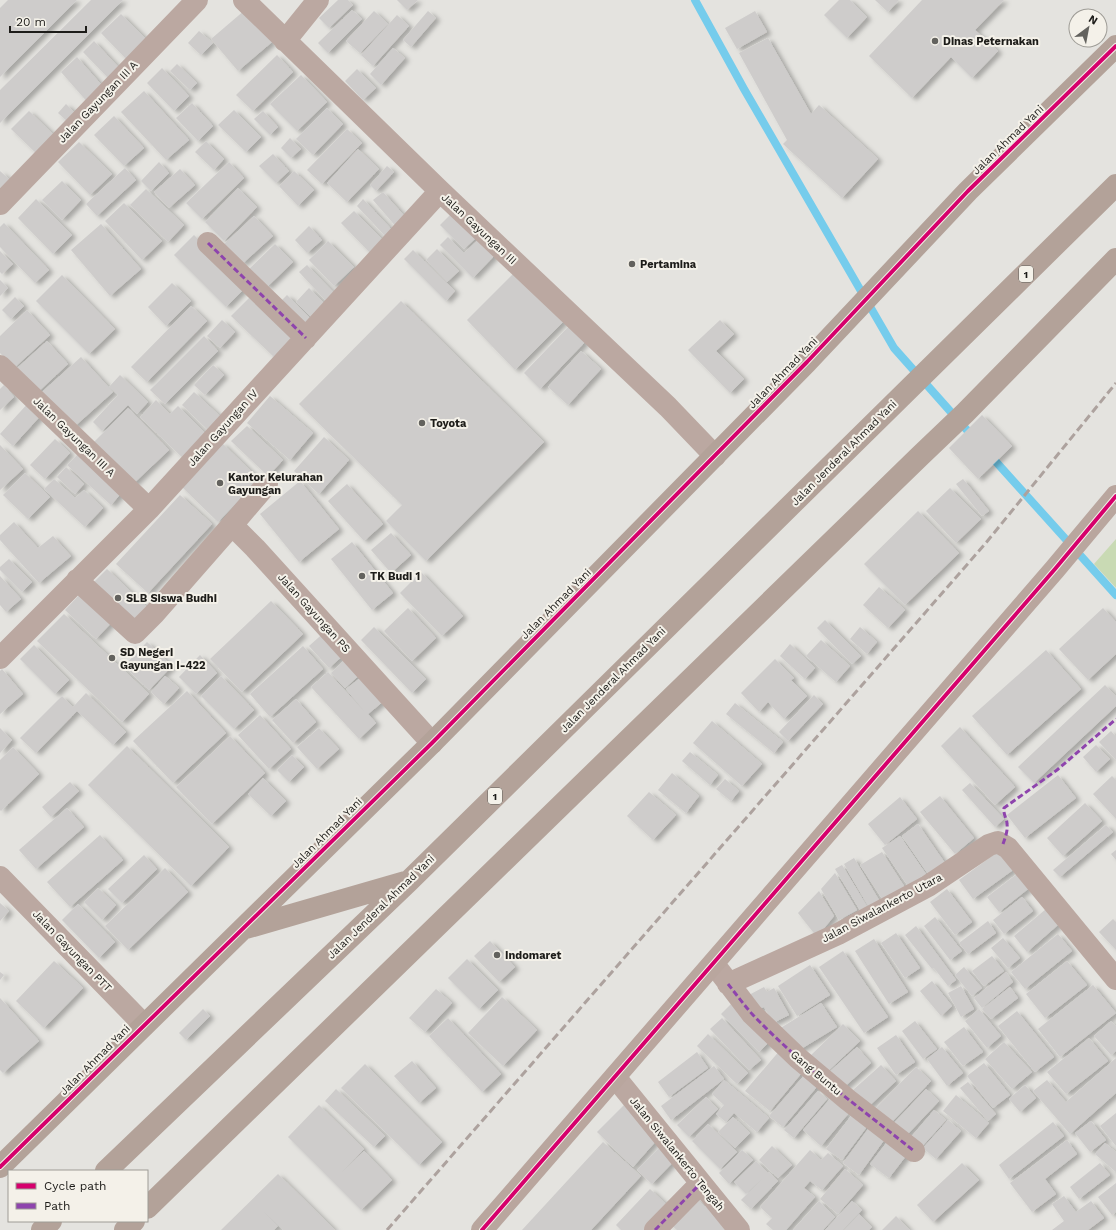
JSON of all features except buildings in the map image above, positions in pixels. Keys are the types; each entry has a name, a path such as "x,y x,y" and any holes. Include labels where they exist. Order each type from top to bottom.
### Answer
{"highway":[{"name":"Jalan Ahmad Yani","path":"0,1167 432,743 807,362 968,191 1116,46"},
{"name":"Jalan Jenderal Ahmad Yani","path":"107,1170 409,881 1116,185"},
{"path":"148,1207 965,413 1116,259"},
{"path":"243,929 409,881"},
{"path":"42,1230 50,1222"},
{"path":"125,1230 133,1222"}],"street":[{"name":"Jalan Gayungan III A","path":"0,204 196,0"},
{"name":"Jalan Gayungan III","path":"244,0 440,191 668,407 715,456"},
{"path":"285,41 318,0"},
{"name":"Jalan Gayungan IV","path":"0,658 149,509 440,191"},
{"path":"208,242 306,338"},
{"name":"Jalan Gayungan III A","path":"0,366 149,509"},
{"path":"77,580 135,633 154,614 267,484"},
{"path":"482,1230 1055,569 1116,496"},
{"name":"Jalan Gayungan PS","path":"232,525 255,548 432,743"},
{"name":"Jalan Siwalankerto Utara","path":"728,984 838,934 928,886 989,846 998,842 1008,848 1116,979"},
{"name":"Jalan Gayungan PTT","path":"0,877 144,1025"},
{"name":"Gang Buntu","path":"713,964 752,1014 798,1058 848,1100 914,1151"},
{"name":"Jalan Siwalankerto Tengah","path":"615,1077 739,1230"},
{"path":"655,1230 700,1183"}],"green space":[{"path":"1116,539 1116,588 1094,564"}],"waterway":[{"path":"695,0 744,89 894,348 974,438"},
{"path":"989,454 1116,595"}],"railway":[{"path":"387,1230 985,544 1116,383"}],"marked path":[{"path":"208,243 306,338"},
{"path":"1003,844 1007,827 1004,808 1057,770 1116,719"},
{"path":"728,984 753,1015 791,1052 831,1086 914,1151"},
{"path":"655,1230 701,1183"}],"cycle path":[{"path":"0,1167 432,743 807,362 968,191 1116,46"},
{"path":"482,1230 1055,569 1116,496"}],"place":[{"name":"Dinas Peternakan","path":"935,41"},
{"name":"Pertamina","path":"632,264"},
{"name":"Toyota","path":"422,423"},
{"name":"Kantor Kelurahan Gayungan","path":"220,483"},
{"name":"TK Budi 1","path":"362,576"},
{"name":"SLB Siswa Budhi","path":"118,598"},
{"name":"SD Negeri Gayungan I-422","path":"112,658"},
{"name":"Indomaret","path":"497,955"}]}
